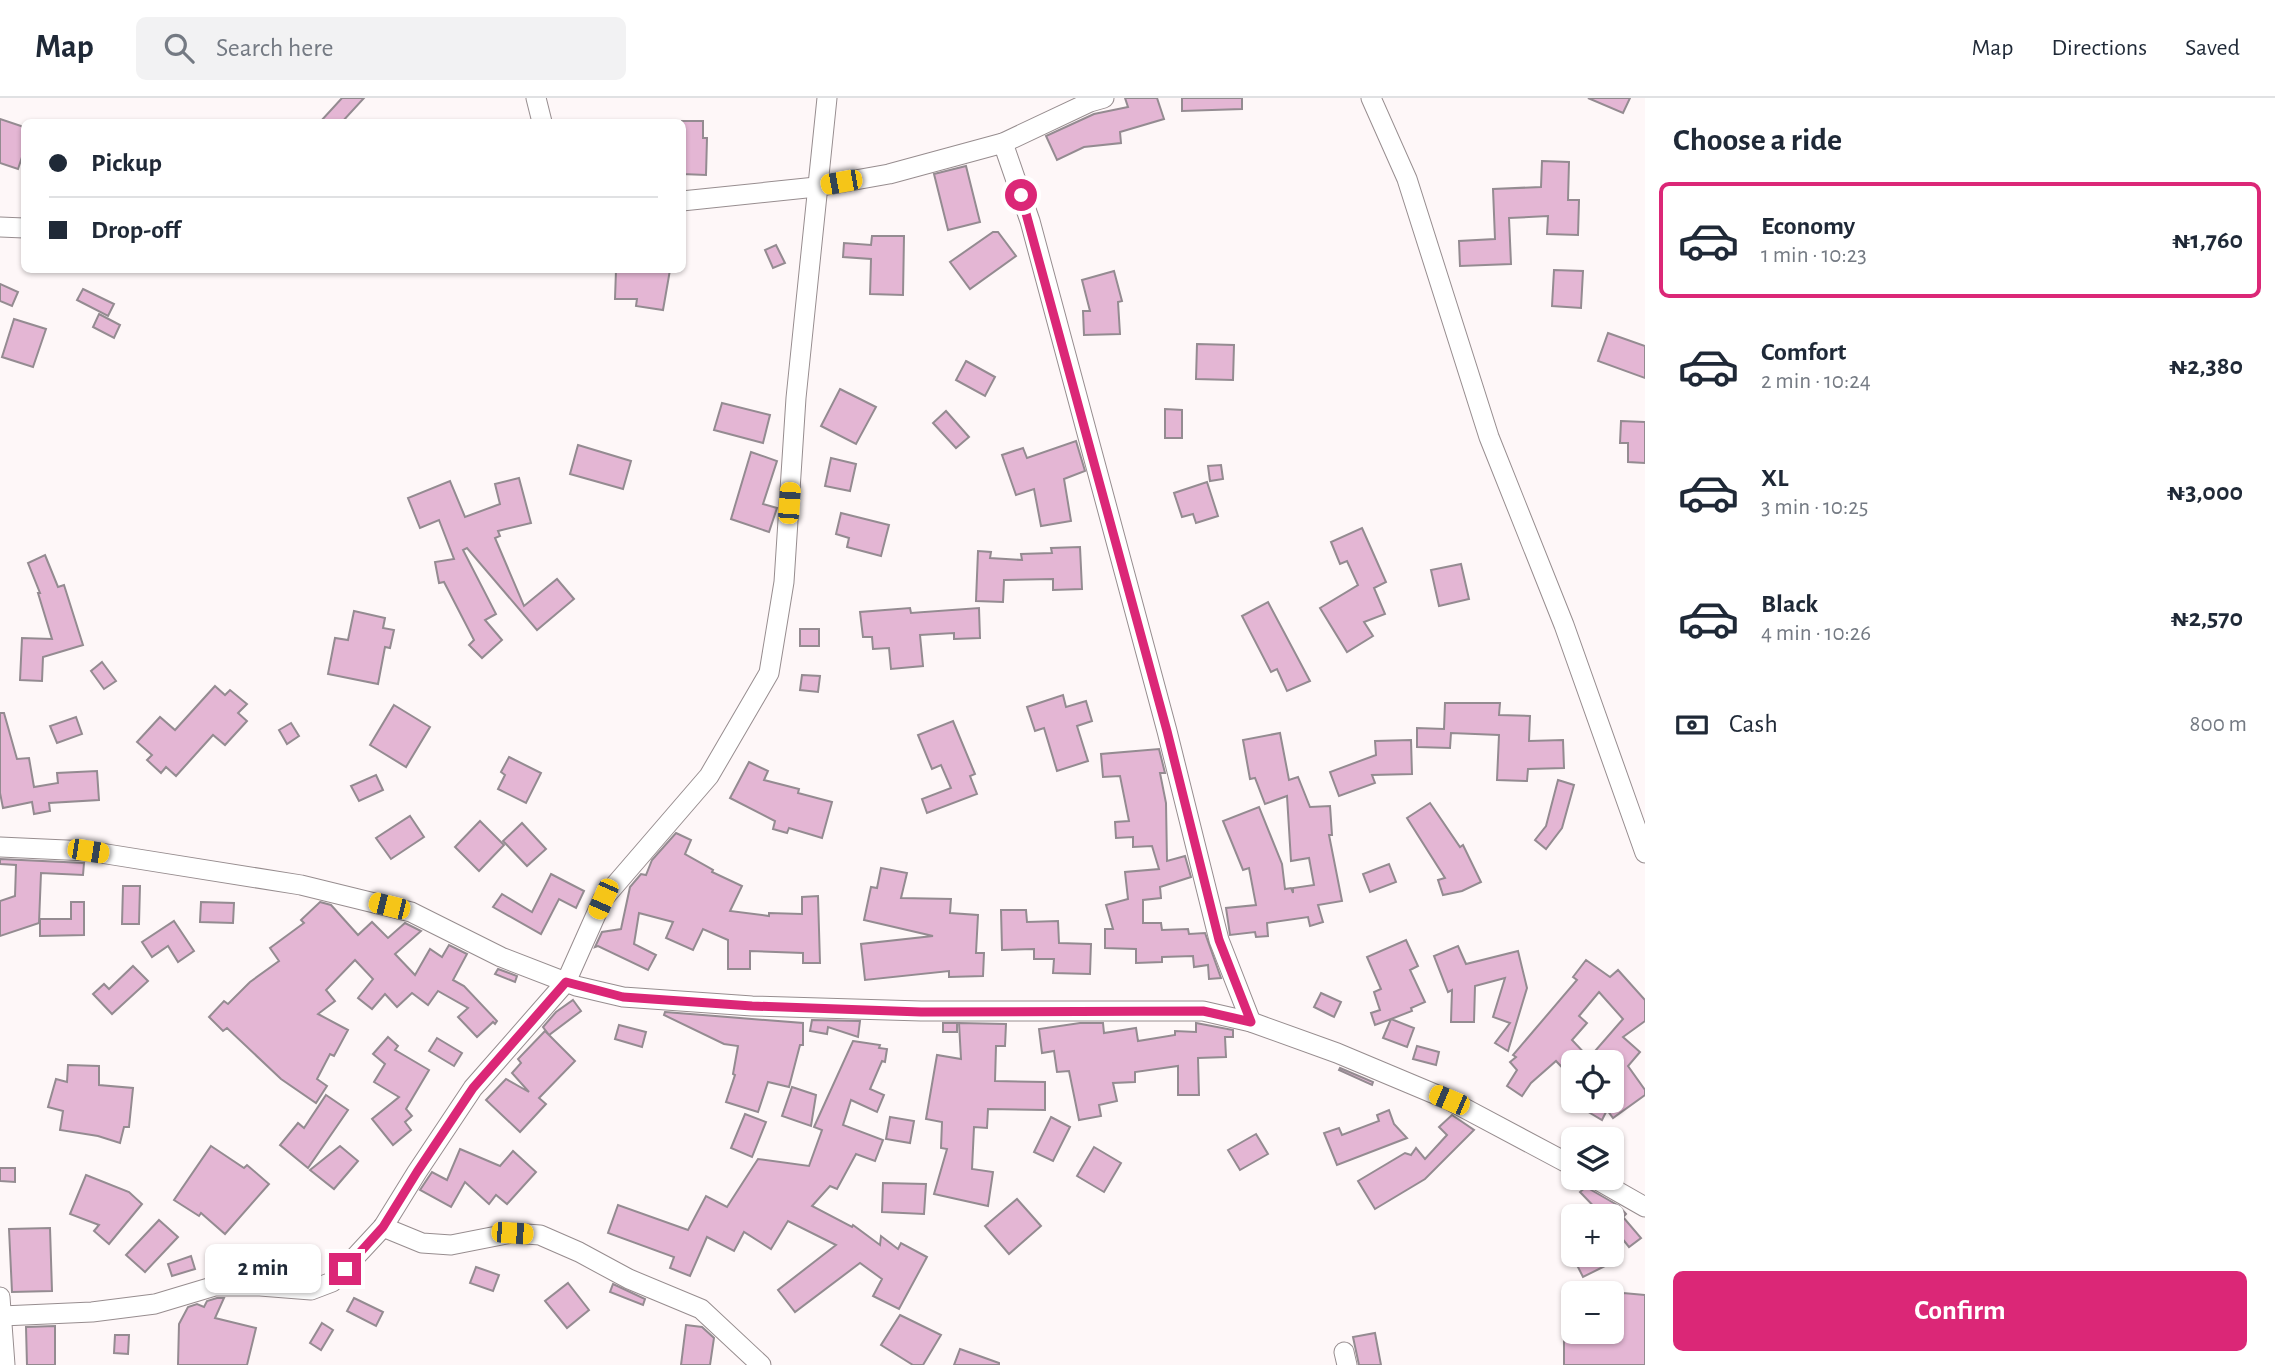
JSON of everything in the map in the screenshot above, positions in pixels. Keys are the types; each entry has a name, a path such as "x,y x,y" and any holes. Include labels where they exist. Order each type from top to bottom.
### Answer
{"street":[{"path":"536,98 541,119"},
{"path":"5,1365 1,1307 92,1312 155,1304 215,1286 311,1290 332,1282 383,1227 473,1088 566,982 603,899 709,776 769,673 784,582 796,398 827,98"},
{"path":"686,201 816,187 889,174 1003,142 1104,98"},
{"path":"1371,98 1407,179 1489,437 1564,625 1645,853"},
{"path":"1003,142 1030,221 1167,731 1219,940 1251,1022"},
{"path":"0,228 21,228"},
{"path":"0,847 88,851 301,885 411,912 501,957 566,982 623,997 752,1006 921,1012 1203,1011 1251,1022 1337,1053 1449,1100 1561,1160"},
{"path":"1615,1190 1645,1207"},
{"path":"383,1227 422,1243 451,1245 512,1233 540,1235 629,1279 701,1309 761,1365"}],"building":[{"path":"342,98 364,98 345,119 323,119"},
{"path":"1125,98 1157,98 1164,119 1120,132 1121,143 1084,147 1057,160 1046,136 1094,114 1128,107"},
{"path":"1182,98 1242,98 1242,109 1182,111"},
{"path":"1588,98 1630,98 1623,113"},
{"path":"0,119 21,126 21,160 18,169 0,163"},
{"path":"686,121 703,121 703,138 707,138 706,175 686,174"},
{"path":"1542,161 1569,162 1568,200 1579,200 1578,235 1547,234 1548,216 1509,218 1511,264 1460,266 1459,241 1495,239 1493,189 1541,187"},
{"path":"966,166 980,222 948,230 934,174"},
{"path":"993,232 998,232 1016,256 970,289 950,262"},
{"path":"872,236 904,236 903,295 870,294 871,259 843,257 844,243 871,245"},
{"path":"776,245 785,263 773,268 765,250"},
{"path":"1554,270 1583,271 1581,308 1552,306"},
{"path":"1114,271 1122,301 1118,302 1120,334 1084,335 1083,311 1090,311 1082,280"},
{"path":"616,273 669,273 663,310 636,306 637,299 615,299"},
{"path":"0,284 18,292 12,306 0,301"},
{"path":"83,289 114,304 108,316 77,300"},
{"path":"99,314 120,325 114,338 93,327"},
{"path":"14,319 46,329 33,367 2,357"},
{"path":"1608,333 1645,346 1645,378 1598,361"},
{"path":"1197,344 1234,345 1233,380 1196,379"},
{"path":"966,361 995,377 985,396 956,380"},
{"path":"840,389 876,407 856,444 821,426"},
{"path":"722,403 770,415 763,443 714,430"},
{"path":"1165,409 1182,410 1182,438 1165,438"},
{"path":"946,411 969,437 956,448 933,423"},
{"path":"1621,421 1645,422 1645,463 1628,462 1628,443 1620,443"},
{"path":"1076,441 1085,471 1064,479 1071,521 1041,526 1034,489 1016,495 1002,455 1023,448 1027,458"},
{"path":"578,445 631,461 623,489 570,474"},
{"path":"751,452 777,461 763,504 777,508 769,532 731,519"},
{"path":"831,458 856,464 850,491 825,486"},
{"path":"1221,465 1223,479 1210,481 1208,466"},
{"path":"519,478 531,523 498,531 500,536 495,538 524,606 557,579 574,599 537,630 467,548 463,550 496,614 485,620 502,640 482,658 469,645 474,640 444,582 439,583 435,562 454,559 439,520 420,528 408,498 450,481 465,517 500,504 495,484"},
{"path":"1207,482 1218,516 1196,523 1193,514 1182,517 1174,493"},
{"path":"841,513 889,525 881,556 847,547 849,538 836,534"},
{"path":"1362,528 1386,582 1374,588 1385,614 1364,622 1373,636 1347,652 1320,608 1358,585 1347,561 1340,564 1331,542"},
{"path":"1080,547 1082,589 1053,590 1053,579 1004,580 1003,602 976,601 978,551 991,552 990,558 1022,560 1021,554 1052,553 1051,548"},
{"path":"45,555 58,587 64,585 83,645 43,657 42,681 20,680 22,638 52,639 40,593 28,563"},
{"path":"1461,564 1469,599 1439,606 1431,570"},
{"path":"1268,602 1310,681 1287,691 1277,669 1271,672 1242,616"},
{"path":"910,608 911,613 979,608 980,638 954,639 954,633 920,635 923,666 891,669 889,648 873,649 872,637 863,637 860,612"},
{"path":"354,611 385,618 383,628 394,630 390,648 385,647 378,684 328,674 335,638 348,640"},
{"path":"800,629 819,629 819,646 800,646"},
{"path":"102,662 116,681 104,689 91,671"},
{"path":"802,675 820,676 818,692 800,690"},
{"path":"215,686 225,695 230,690 247,704 238,713 247,721 225,745 213,735 176,776 166,767 161,773 147,760 152,755 137,742 160,717 175,730"},
{"path":"1063,695 1066,707 1086,701 1092,721 1077,726 1088,761 1057,771 1044,728 1035,731 1027,707"},
{"path":"1445,703 1500,703 1499,715 1530,716 1529,741 1563,740 1564,768 1528,769 1527,781 1497,780 1499,735 1451,733 1450,748 1417,747 1417,728 1444,729"},
{"path":"394,705 430,727 406,767 370,745"},
{"path":"0,713 4,713 17,759 29,758 34,787 58,783 57,773 97,771 99,800 49,803 50,811 34,814 32,802 3,808 0,793"},
{"path":"76,717 82,734 57,743 50,726"},
{"path":"953,721 975,774 970,776 977,794 927,813 922,799 951,788 941,765 932,769 918,735"},
{"path":"291,723 299,736 287,744 279,730"},
{"path":"1280,733 1289,780 1298,777 1310,807 1330,806 1332,835 1329,835 1342,901 1318,905 1323,922 1310,926 1308,917 1267,923 1268,936 1256,937 1255,932 1230,935 1226,908 1256,905 1249,868 1243,870 1223,821 1259,807 1282,864 1285,889 1291,888 1293,893 1293,888 1314,885 1309,858 1291,861 1287,796 1265,804 1255,778 1250,779 1243,740"},
{"path":"1411,740 1412,774 1372,775 1375,783 1339,796 1330,772 1376,755 1375,741"},
{"path":"1159,749 1165,773 1160,773 1166,803 1167,861 1185,856 1191,877 1160,887 1161,898 1143,900 1143,923 1161,923 1162,930 1188,929 1189,934 1205,933 1221,978 1209,979 1208,965 1194,967 1193,956 1162,957 1162,962 1136,963 1136,949 1105,948 1105,929 1113,929 1106,905 1128,899 1125,872 1159,869 1152,846 1133,847 1133,837 1116,838 1115,822 1129,821 1120,776 1103,777 1101,754"},
{"path":"509,757 541,773 526,803 498,789 505,775 501,772"},
{"path":"749,762 768,771 764,780 799,789 798,793 832,802 822,838 789,828 787,833 773,829 775,821 730,798"},
{"path":"376,775 383,790 359,801 351,786"},
{"path":"1558,780 1574,785 1562,828 1546,849 1535,840 1546,826"},
{"path":"1430,803 1460,847 1463,845 1481,882 1462,891 1443,895 1438,880 1445,878 1407,818"},
{"path":"410,816 424,837 391,859 376,838"},
{"path":"480,821 504,845 479,871 455,847"},
{"path":"522,823 546,849 527,866 503,841"},
{"path":"676,833 691,840 685,854 713,870 712,872 742,886 730,911 769,916 769,913 802,914 802,897 818,896 820,963 803,963 803,953 750,951 750,969 728,969 728,940 703,929 693,950 666,938 673,922 639,913 634,944 656,955 648,970 598,946 595,947 602,932 621,929 630,887 641,874 646,875 652,860"},
{"path":"0,859 84,863 83,875 41,873 39,923 0,936 0,901 15,896 16,865 0,864"},
{"path":"1389,864 1396,882 1370,892 1363,874"},
{"path":"881,868 907,873 901,898 951,899 950,913 978,915 976,953 984,953 983,976 949,977 949,971 865,980 861,944 933,936 864,920 871,887 877,888"},
{"path":"551,874 584,891 576,908 559,899 541,934 493,907 502,894 532,912"},
{"path":"123,886 140,886 139,924 122,924"},
{"path":"71,902 84,902 84,935 40,936 40,919 71,919"},
{"path":"201,902 234,903 233,923 200,922"},
{"path":"320,902 331,905 358,935 372,922 388,938 405,923 421,931 395,954 415,975 430,949 442,957 449,945 467,954 453,980 464,986 497,1021 495,1024 493,1022 477,1037 458,1017 468,1008 438,991 428,1005 412,993 397,1007 385,994 372,1009 358,998 373,979 355,960 326,990 335,1001 318,1014 348,1030 334,1056 330,1054 317,1079 327,1086 316,1103 281,1079 227,1028 223,1031 209,1017 224,1001 228,1004 250,982 279,961 270,948 304,923 301,920"},
{"path":"1001,910 1026,910 1027,922 1058,921 1059,943 1091,944 1090,974 1053,973 1054,959 1034,959 1034,949 1002,950"},
{"path":"174,921 194,951 178,962 168,946 152,957 142,942"},
{"path":"1406,940 1418,966 1410,970 1425,1002 1411,1008 1412,1011 1375,1025 1371,1013 1380,1010 1374,992 1381,989 1367,957"},
{"path":"1458,946 1466,964 1518,951 1527,988 1508,1051 1495,1043 1510,1023 1493,1017 1505,978 1475,986 1474,1022 1451,1022 1452,990 1448,992 1434,956"},
{"path":"1586,960 1610,977 1618,970 1645,1000 1645,1021 1623,1037 1640,1052 1628,1066 1645,1090 1645,1095 1624,1110 1624,1050 1596,1050 1623,1019 1599,992 1579,1016 1587,1023 1572,1040 1581,1050 1561,1050 1561,1066 1556,1061 1531,1083 1522,1096 1507,1086 1517,1070 1510,1062 1516,1057 1513,1055 1577,980 1573,977"},
{"path":"133,966 148,981 112,1014 93,994 104,984 109,989"},
{"path":"498,969 517,976 515,982 495,974"},
{"path":"1321,993 1341,1002 1334,1017 1314,1007"},
{"path":"573,1000 581,1011 549,1035 543,1027 556,1012"},
{"path":"665,1012 803,1023 803,1045 800,1045 789,1087 768,1082 758,1112 726,1102 735,1075 738,1046 724,1044 664,1015"},
{"path":"1391,1019 1414,1028 1407,1047 1383,1038"},
{"path":"812,1020 860,1021 858,1037 828,1027 827,1034 810,1031"},
{"path":"943,1023 957,1023 957,1032 943,1032"},
{"path":"959,1023 1006,1024 1005,1046 996,1046 995,1081 1045,1082 1045,1110 988,1109 987,1128 974,1127 972,1169 993,1172 988,1206 934,1194 947,1149 941,1148 942,1122 926,1119 937,1055 961,1059"},
{"path":"1080,1023 1103,1023 1104,1033 1136,1028 1138,1041 1175,1035 1175,1031 1196,1032 1196,1023 1233,1030 1233,1037 1225,1037 1226,1057 1198,1058 1199,1095 1178,1095 1178,1066 1135,1072 1135,1082 1113,1083 1117,1101 1099,1105 1101,1116 1079,1120 1069,1071 1057,1072 1054,1051 1042,1053 1039,1029"},
{"path":"619,1025 646,1032 642,1047 615,1039"},
{"path":"545,1031 575,1061 539,1098 546,1104 520,1132 486,1100 506,1079 529,1092 512,1073 521,1063 518,1059"},
{"path":"388,1037 398,1046 395,1050 429,1070 406,1109 412,1116 405,1122 411,1130 393,1145 372,1119 399,1097 374,1082 385,1064 373,1054"},
{"path":"437,1038 462,1053 454,1066 429,1051"},
{"path":"853,1041 880,1045 879,1048 887,1049 885,1062 882,1061 870,1089 884,1095 877,1112 851,1100 843,1125 883,1140 875,1161 856,1154 837,1189 830,1186 812,1206 852,1227 853,1225 880,1245 881,1236 898,1249 901,1243 927,1257 899,1309 873,1296 882,1279 860,1263 795,1312 778,1290 836,1245 788,1221 771,1249 744,1232 734,1251 707,1237 690,1276 670,1268 674,1257 608,1233 618,1205 688,1230 706,1196 727,1207 758,1159 809,1166 822,1130 814,1127"},
{"path":"1417,1046 1439,1052 1436,1065 1413,1059"},
{"path":"68,1065 99,1066 99,1085 133,1088 129,1127 124,1127 120,1143 98,1136 60,1130 63,1111 48,1107 56,1079 67,1082"},
{"path":"1340,1068 1373,1082 1372,1085 1339,1070"},
{"path":"792,1087 816,1095 811,1126 782,1116"},
{"path":"326,1095 348,1110 308,1168 280,1145 298,1123 304,1128"},
{"path":"1389,1110 1394,1124 1407,1138 1337,1165 1324,1133 1339,1128 1342,1135 1379,1121 1377,1115"},
{"path":"1590,1113 1606,1113 1602,1120"},
{"path":"745,1114 766,1122 752,1157 731,1148"},
{"path":"1452,1115 1474,1130 1425,1179 1375,1209 1358,1181 1405,1153 1411,1155 1416,1148 1425,1159 1447,1135 1439,1127"},
{"path":"890,1117 914,1121 910,1143 886,1139"},
{"path":"1051,1117 1070,1127 1053,1161 1034,1152"},
{"path":"1256,1134 1268,1154 1240,1170 1228,1150"},
{"path":"211,1146 244,1168 247,1165 269,1184 225,1234 201,1213 199,1216 174,1200"},
{"path":"340,1146 358,1161 334,1189 310,1170"},
{"path":"1094,1147 1121,1163 1104,1192 1077,1176"},
{"path":"460,1149 500,1166 513,1151 536,1172 507,1204 496,1195 489,1204 465,1182 451,1207 420,1190 432,1172 447,1180"},
{"path":"0,1168 15,1168 15,1182 0,1181"},
{"path":"86,1175 129,1192 142,1204 109,1244 94,1231 99,1225 70,1214"},
{"path":"883,1183 926,1184 924,1214 882,1212"},
{"path":"1591,1190 1616,1204 1592,1204 1580,1192"},
{"path":"1017,1199 1041,1226 1009,1254 985,1226"},
{"path":"1624,1218 1641,1238 1629,1247 1624,1241"},
{"path":"159,1220 178,1237 145,1272 126,1255"},
{"path":"50,1228 52,1291 12,1292 9,1229"},
{"path":"191,1256 195,1269 172,1276 168,1264"},
{"path":"476,1267 499,1275 493,1291 470,1283"},
{"path":"1578,1267 1603,1267 1583,1277"},
{"path":"568,1283 589,1310 567,1328 545,1301"},
{"path":"613,1284 645,1299 643,1305 610,1292"},
{"path":"1624,1293 1645,1295 1645,1365 1564,1365 1564,1344 1624,1344"},
{"path":"224,1298 215,1318 256,1328 247,1365 178,1365 179,1324 188,1307 197,1304 204,1307 207,1301"},
{"path":"354,1298 383,1312 376,1326 347,1311"},
{"path":"900,1315 941,1335 923,1365 913,1365 881,1345"},
{"path":"322,1323 333,1330 321,1350 310,1343"},
{"path":"686,1325 702,1327 714,1338 710,1365 681,1365"},
{"path":"55,1326 55,1365 27,1365 26,1327"},
{"path":"1375,1333 1381,1365 1359,1365 1353,1337"},
{"path":"115,1335 129,1335 128,1354 114,1353"},
{"path":"960,1349 999,1363 999,1365 954,1365"}],"route":[{"path":"345,1269 383,1227 473,1088 566,982 623,997 752,1006 921,1012 1203,1011 1251,1022 1219,940 1167,731 1021,195"}]}
